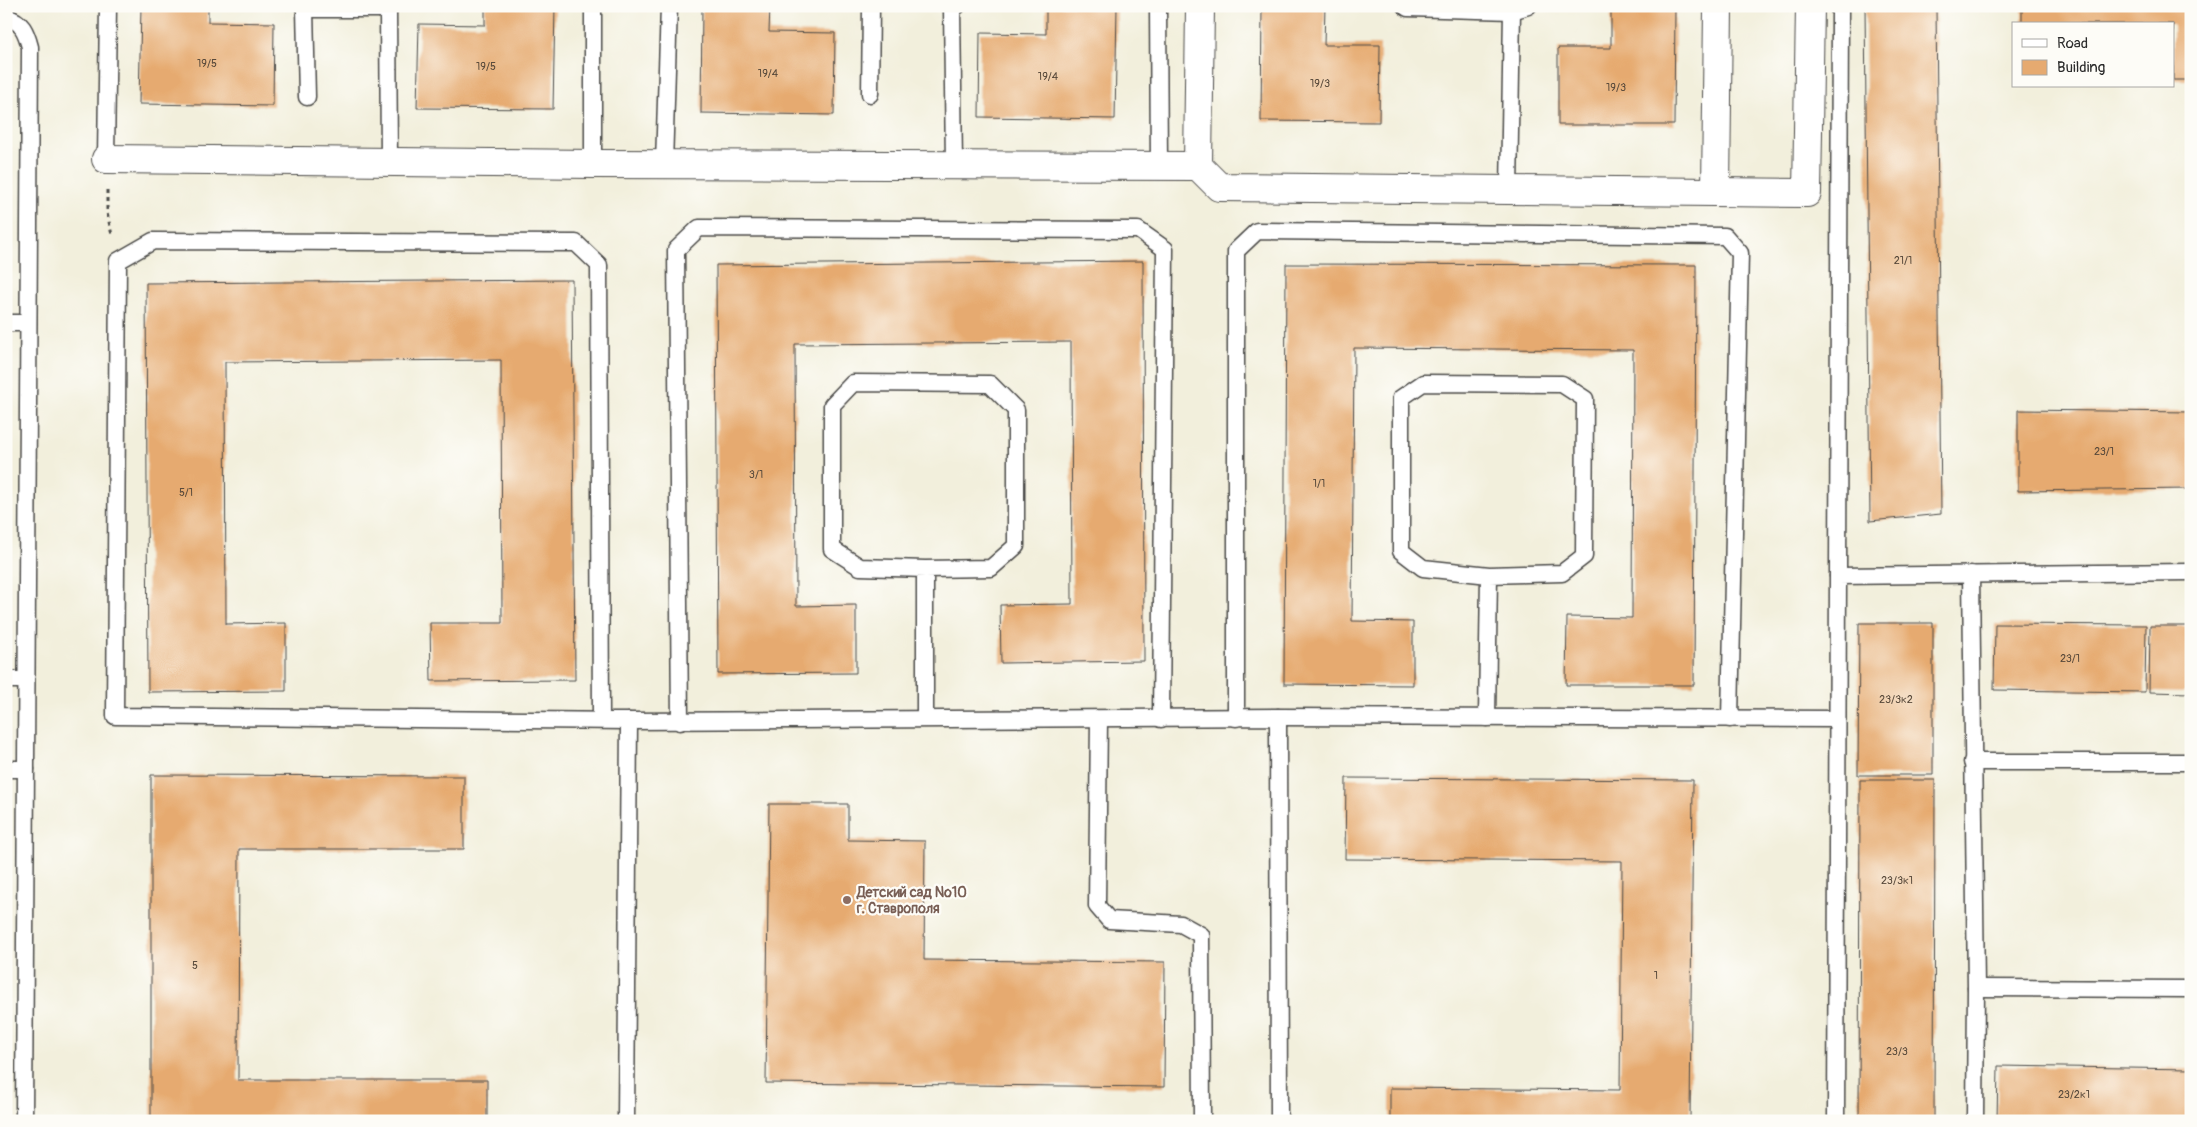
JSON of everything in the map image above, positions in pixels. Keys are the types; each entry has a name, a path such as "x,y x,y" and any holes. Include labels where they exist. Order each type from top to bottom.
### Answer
{"street":[{"path":"1200,6 1198,166 1219,188 1808,193 1810,6"},
{"path":"1716,192 1718,6"},
{"path":"106,159 593,164 1198,166"}],"lane":[{"path":"106,159 108,6"},
{"path":"593,164 594,6"},
{"path":"664,164 668,6"},
{"path":"870,94 871,6"},
{"path":"1158,6 1159,166"},
{"path":"1405,6 1408,8 1512,11 1528,6"},
{"path":"1836,1121 1840,6"},
{"path":"307,97 304,8 389,7 389,161"},
{"path":"954,7 954,165"},
{"path":"1510,190 1512,11"},
{"path":"6,17 16,20 26,31 30,46 24,1121"},
{"path":"680,722 676,250 699,228 1138,230 1165,249 1161,719"},
{"path":"1236,718 1236,251 1256,231 1266,231 1725,236 1740,253 1730,719"},
{"path":"600,720 599,264 576,242 152,241 118,261 114,716 680,722 925,718 1161,719 1278,717 1838,720"},
{"path":"6,323 28,323"},
{"path":"853,383 990,384 1016,410 1016,546 991,568 925,568 860,567 832,549 832,405 853,383"},
{"path":"1423,383 1562,384 1585,399 1584,556 1562,573 1489,575 1422,568 1401,552 1402,398 1423,383"},
{"path":"925,568 925,718"},
{"path":"1838,576 2191,572"},
{"path":"1971,574 1976,988 1974,1121"},
{"path":"1487,718 1489,575"},
{"path":"6,680 26,680"},
{"path":"1278,717 1278,1121"},
{"path":"1099,719 1097,906 1108,920 1181,924 1201,935 1202,1121"},
{"path":"626,1121 629,721"},
{"path":"1972,762 2191,762"},
{"path":"6,769 26,769"},
{"path":"1976,988 2191,989"}],"path":[{"path":"893,6 954,7"},
{"path":"106,159 107,213 118,261"}],"building":[{"path":"141,6 208,6 208,22 274,23 273,106 139,104"},
{"path":"485,6 555,6 553,109 417,108 419,24 485,25"},
{"path":"702,6 770,6 769,32 835,33 834,115 701,113"},
{"path":"1046,6 1117,6 1115,119 979,117 980,33 1046,34"},
{"path":"1262,6 1325,6 1324,45 1380,45 1379,122 1261,121"},
{"path":"1611,6 1675,6 1674,125 1558,125 1558,48 1611,48"},
{"path":"1865,6 1936,6 1941,514 1870,521"},
{"path":"2022,6 2191,6 2191,80 2174,80 2174,22 2022,22"},
{"path":"1143,261 1144,661 1001,663 1000,605 1072,604 1071,342 795,344 796,606 856,605 856,673 718,674 716,265"},
{"path":"1286,264 1696,265 1694,685 1566,685 1567,617 1632,618 1633,350 1354,348 1352,621 1413,622 1413,685 1284,684"},
{"path":"572,280 575,680 431,681 430,623 502,623 501,360 225,362 226,624 286,623 286,691 148,692 146,283"},
{"path":"2018,410 2191,412 2191,489 2018,491"},
{"path":"1859,623 1933,623 1933,775 1858,775"},
{"path":"1995,624 2146,625 2145,692 1994,690"},
{"path":"2150,626 2191,626 2191,693 2149,692"},
{"path":"151,775 464,776 464,849 239,849 238,1080 487,1080 487,1121 151,1121"},
{"path":"1346,778 1693,780 1690,1121 1390,1121 1390,1088 1620,1090 1622,861 1345,859"},
{"path":"1860,780 1935,780 1934,1121 1859,1121"},
{"name":"Детский сад №10 г. Ставрополя","path":"769,804 848,804 848,840 925,841 924,960 1165,962 1164,1087 766,1083"},
{"path":"1998,1066 2191,1069 2191,1121 1997,1121"}],"place":[{"name":"Детский сад №10 г. Ставрополя","path":"847,900"}]}
